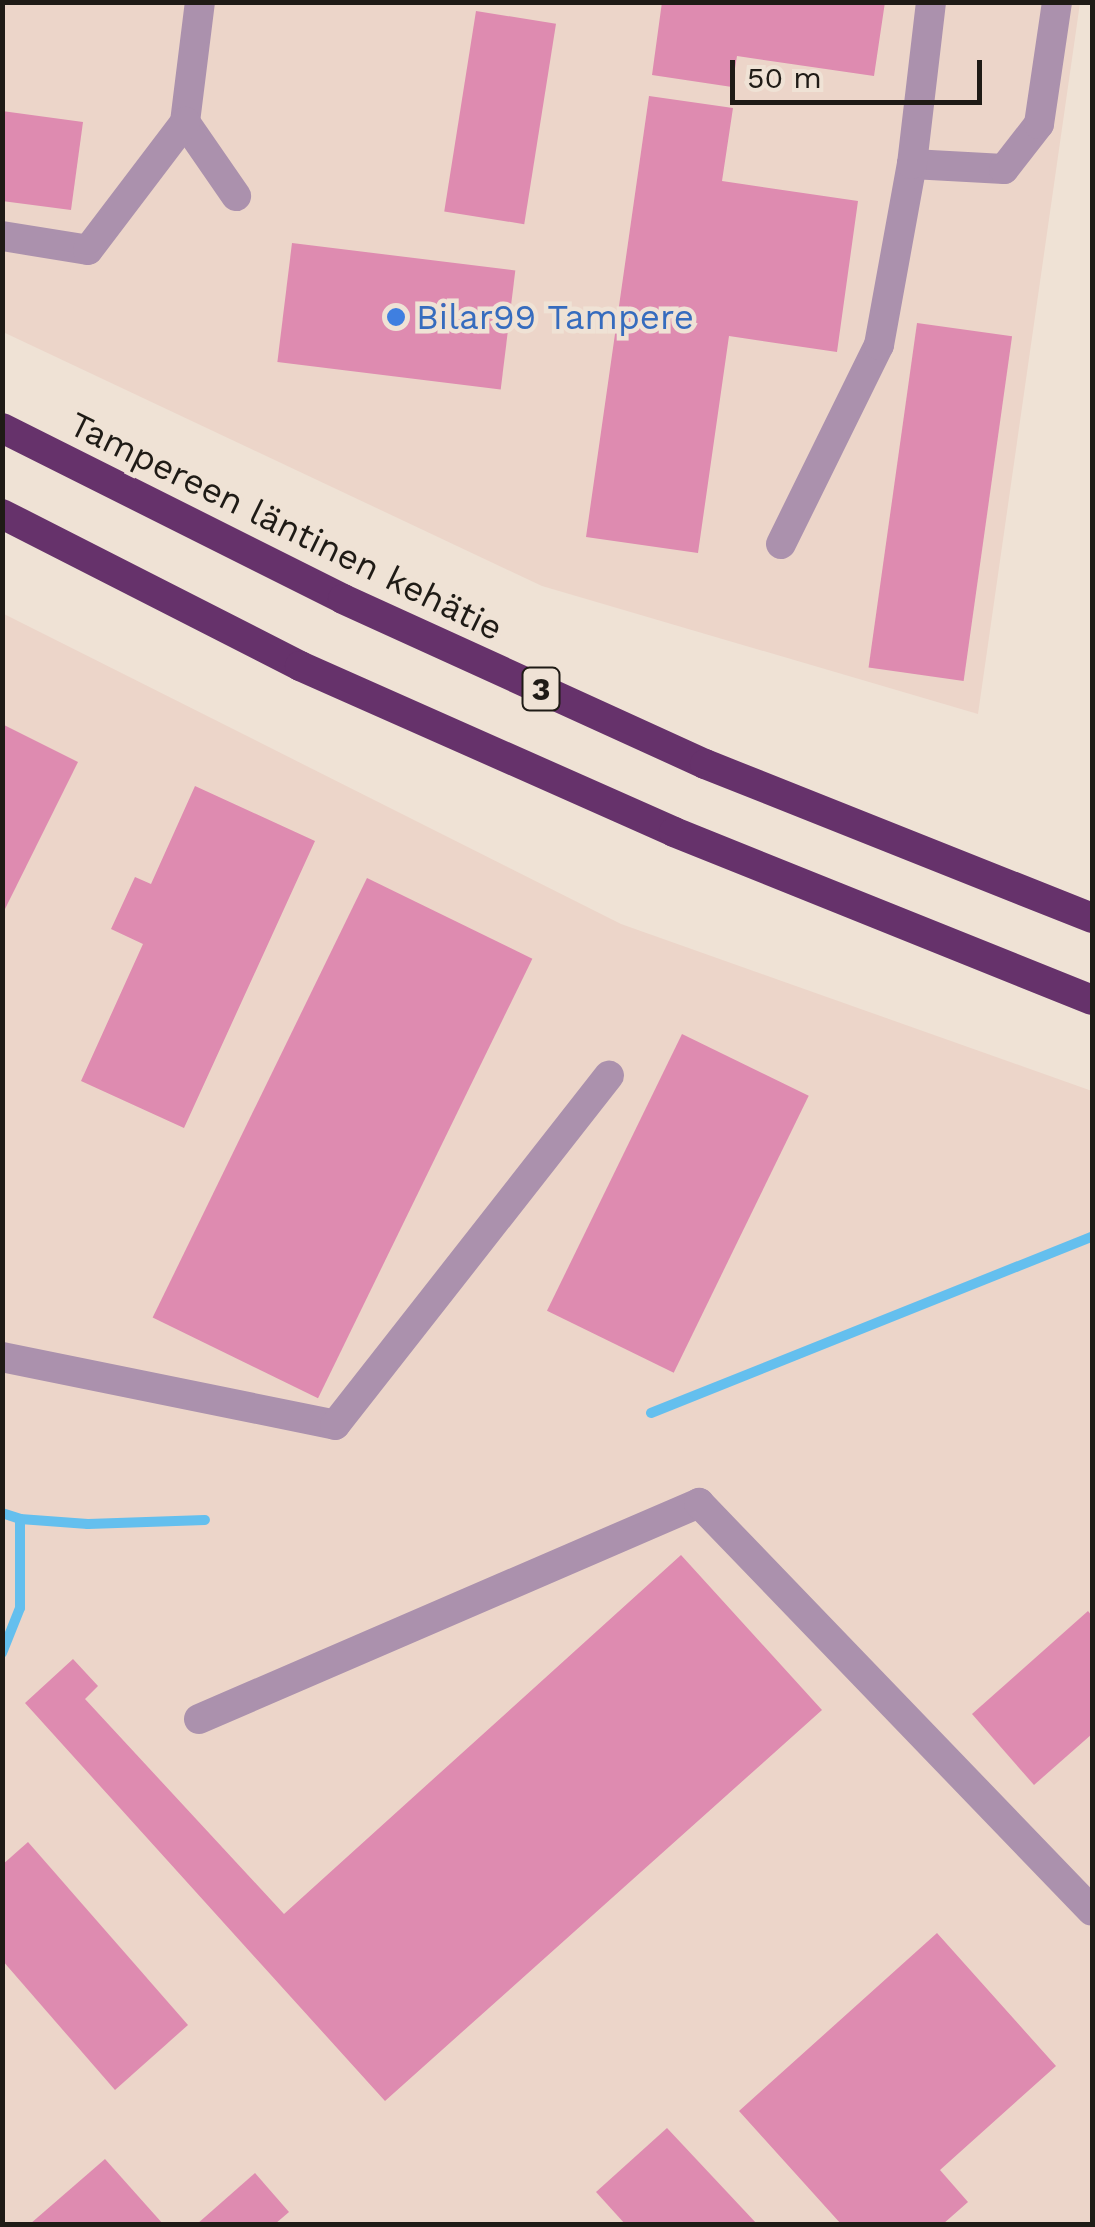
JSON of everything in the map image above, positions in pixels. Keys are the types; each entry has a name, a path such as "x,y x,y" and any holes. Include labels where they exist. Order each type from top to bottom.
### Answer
{"highway":[{"name":"Tampereen läntinen kehätie","path":"2,428 342,599 706,764 1092,918"},
{"name":"3","path":"2,514 336,682 674,832 1092,1000"}],"street":[{"path":"2,236 88,250 185,122 200,2"},
{"path":"781,544 880,345 912,164 931,2"},
{"path":"912,164 1004,170 1039,124 1057,2"},
{"path":"185,122 236,196"},
{"path":"2,1357 335,1425 609,1075"},
{"path":"199,1719 699,1503 1092,1910"}],"shaded area":[{"path":"3,3 1080,3 978,714 542,586 3,332"},
{"path":"2,613 621,924 1092,1091 1092,2224 3,2224"}],"building":[{"path":"662,2 885,2 874,76 737,56 732,87 652,75"},
{"path":"476,11 556,24 524,224 444,212"},
{"path":"649,96 733,108 722,181 858,201 837,352 729,336 698,553 586,537"},
{"path":"2,111 83,122 71,210 2,201"},
{"name":"Bilar99 Tampere","path":"292,243 515,270 501,390 277,362"},
{"path":"917,323 1012,336 964,681 869,668"},
{"path":"2,724 78,762 2,915"},
{"path":"195,786 315,841 184,1128 81,1081 143,944 111,929 135,877 151,884"},
{"path":"367,878 532,959 318,1398 153,1318"},
{"path":"682,1034 809,1096 674,1373 547,1311"},
{"path":"681,1555 822,1710 385,2101 25,1703 73,1659 98,1686 85,1699 284,1914"},
{"path":"1088,1611 1092,1616 1092,1734 1034,1785 972,1714"},
{"path":"28,1842 188,2025 115,2090 2,1960 2,1865"},
{"path":"937,1933 1056,2066 940,2170 968,2202 943,2224 841,2224 739,2111"},
{"path":"667,2128 757,2224 625,2224 596,2192"},
{"path":"105,2159 163,2224 30,2224"},
{"path":"255,2173 289,2212 275,2224 197,2224"}],"waterway":[{"path":"651,1413 1092,1237"},
{"path":"2,1513 20,1519 88,1524 205,1520"},
{"path":"2,1653 20,1608 20,1519"}],"place":[{"name":"Bilar99 Tampere","path":"396,317"}]}
